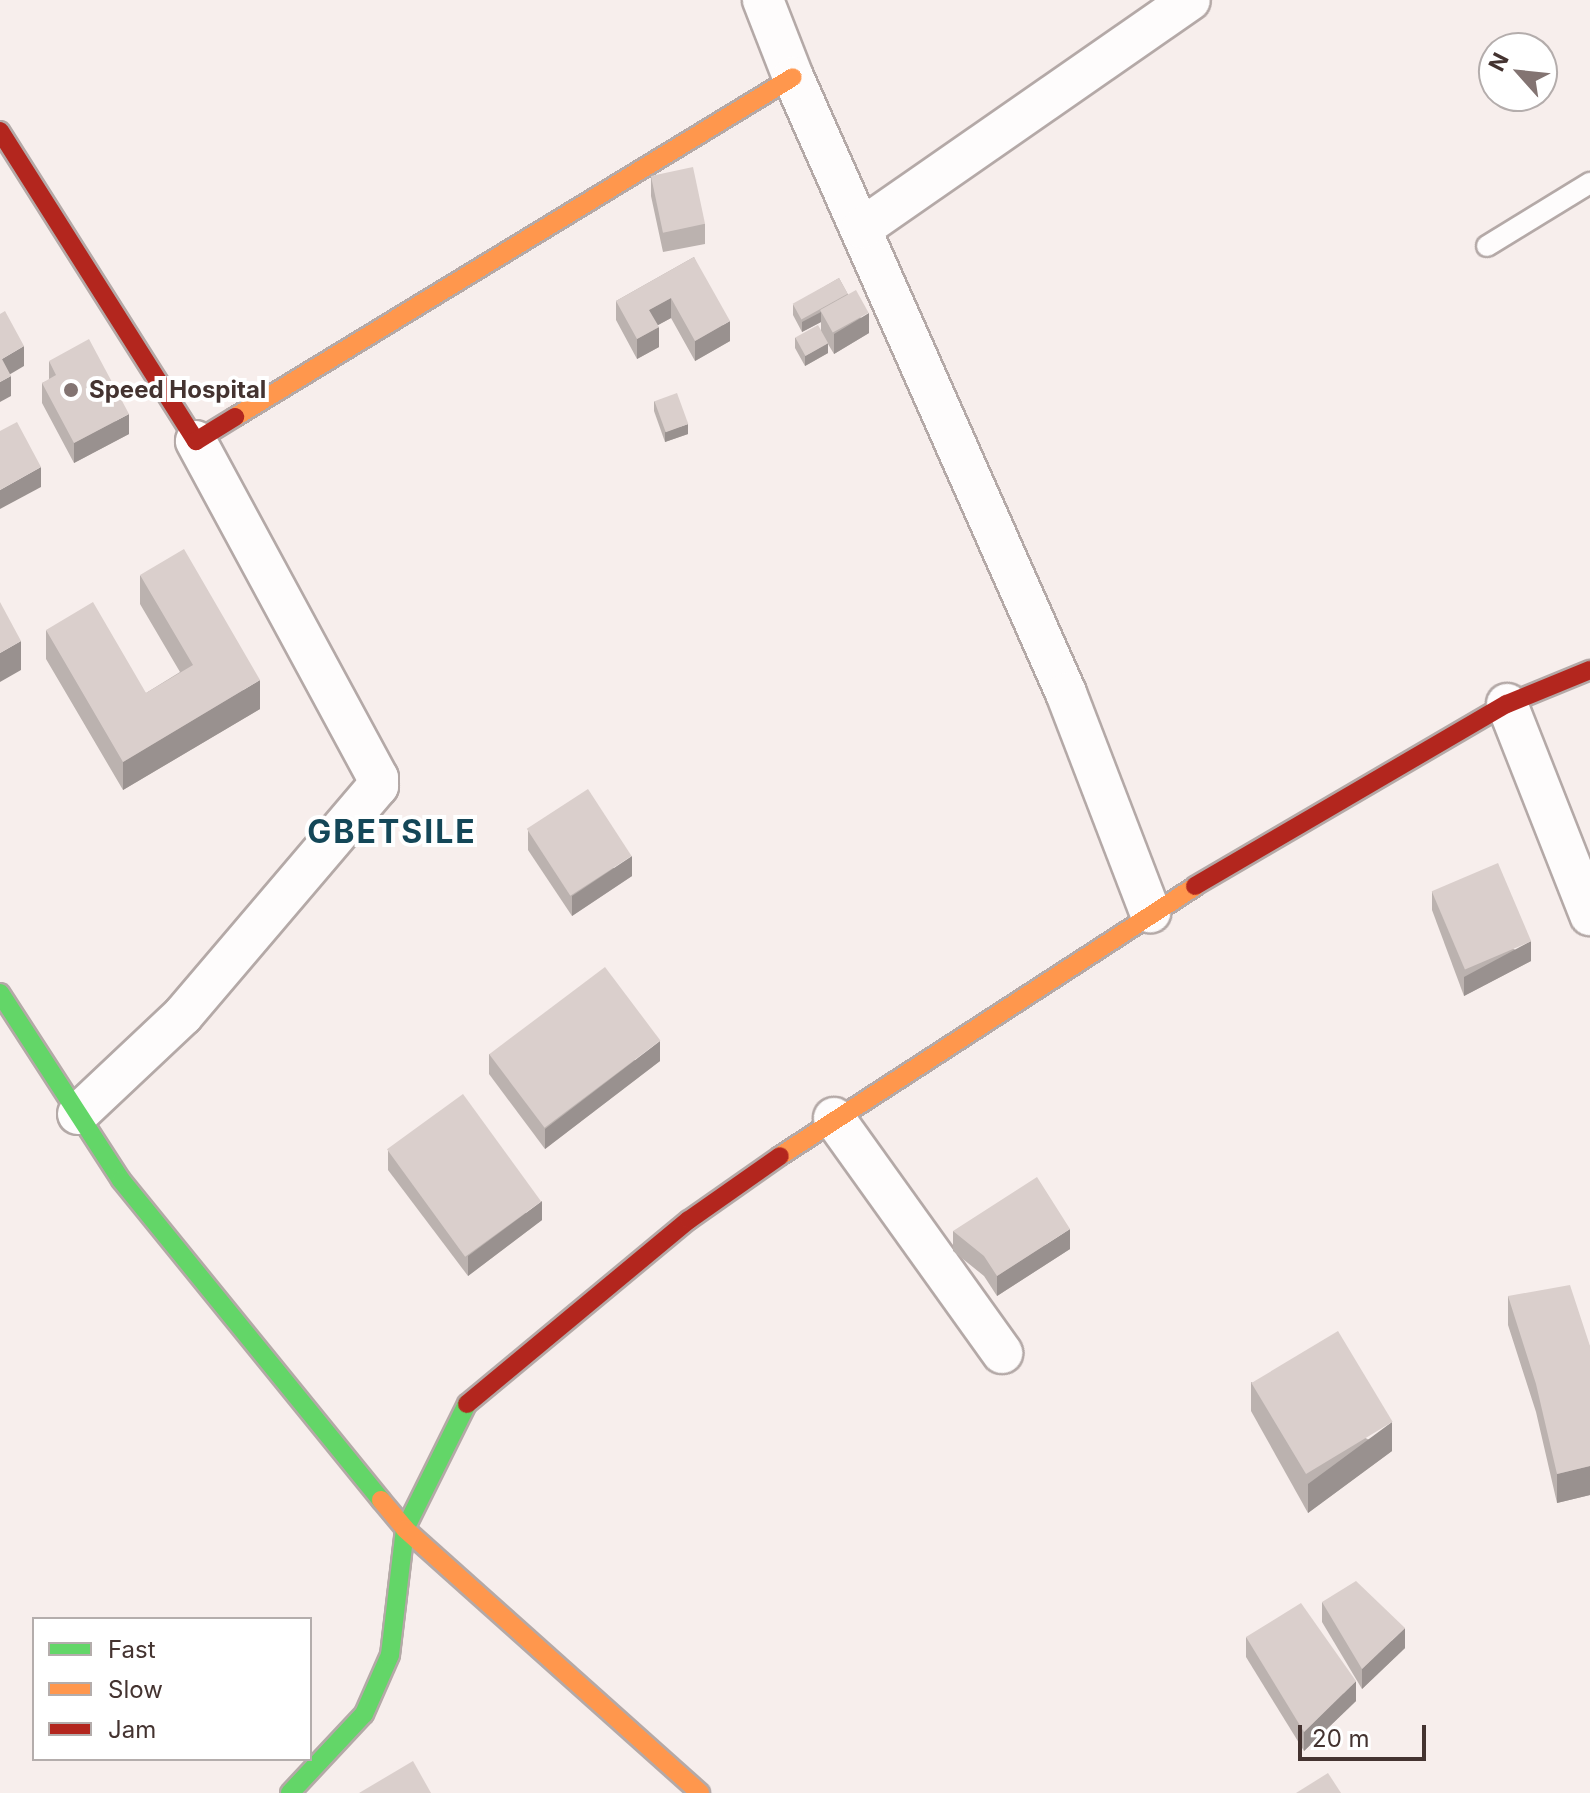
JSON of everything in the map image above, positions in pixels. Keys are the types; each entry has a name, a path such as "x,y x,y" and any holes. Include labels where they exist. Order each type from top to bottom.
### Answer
{"street":[{"path":"763,0 793,77 1066,693 1150,912"},
{"path":"862,228 1190,0"},
{"path":"196,441 793,77"},
{"path":"0,131 196,441 378,778 378,786 183,1015 78,1114"},
{"path":"290,1793 364,1714 390,1655 405,1529 468,1402 689,1220 834,1118 1150,912 1507,704 1590,670"},
{"path":"1507,704 1590,915"},
{"path":"0,993 121,1180 405,1529 700,1793"},
{"path":"834,1118 1002,1353"}],"lane":[{"path":"1487,246 1590,183"}],"building":[{"path":"693,167 705,224 663,233 651,176"},
{"path":"694,257 730,321 695,341 671,298 649,310 659,327 637,339 616,301"},
{"path":"839,278 848,294 801,319 793,304"},
{"path":"856,290 869,313 833,333 820,310"},
{"path":"5,311 24,346 2,359 11,376 0,382 0,314"},
{"path":"818,325 828,343 805,356 795,338"},
{"path":"89,339 129,414 74,443 42,383 56,375 49,361"},
{"path":"677,393 688,424 666,432 654,401"},
{"path":"17,422 41,467 0,490 0,431"},
{"path":"184,549 260,680 123,762 46,630 93,602 146,693 193,665 140,575"},
{"path":"0,602 21,641 0,653"},
{"path":"588,789 632,856 570,896 527,829"},
{"path":"1498,863 1531,941 1465,969 1432,891"},
{"path":"605,967 660,1040 545,1128 489,1054"},
{"path":"463,1094 541,1202 465,1257 387,1149"},
{"path":"1037,1177 1070,1229 997,1276 984,1256 953,1231"},
{"path":"1570,1285 1590,1346 1590,1466 1557,1474 1536,1384 1508,1296"},
{"path":"1338,1331 1393,1422 1306,1474 1251,1383"},
{"path":"1356,1581 1405,1628 1362,1669 1322,1602"},
{"path":"1301,1603 1356,1681 1304,1732 1246,1637"},
{"path":"413,1761 431,1793 359,1793"},
{"path":"1328,1773 1341,1793 1296,1793"}],"traffic: fast":[{"path":"0,993 121,1180 381,1500"},
{"path":"290,1793 364,1714 390,1655 405,1529 467,1404"}],"traffic: slow":[{"path":"235,417 793,77"},
{"path":"780,1156 1195,886"},
{"path":"381,1500 405,1529 700,1793"}],"traffic: jam":[{"path":"0,131 196,441 235,417"},
{"path":"1195,886 1507,704 1590,670"},
{"path":"467,1404 689,1220 780,1156"}],"place":[{"name":"Speed Hospital","path":"71,390"}],"district":[{"name":"GBETSILE","path":"392,832"}]}
